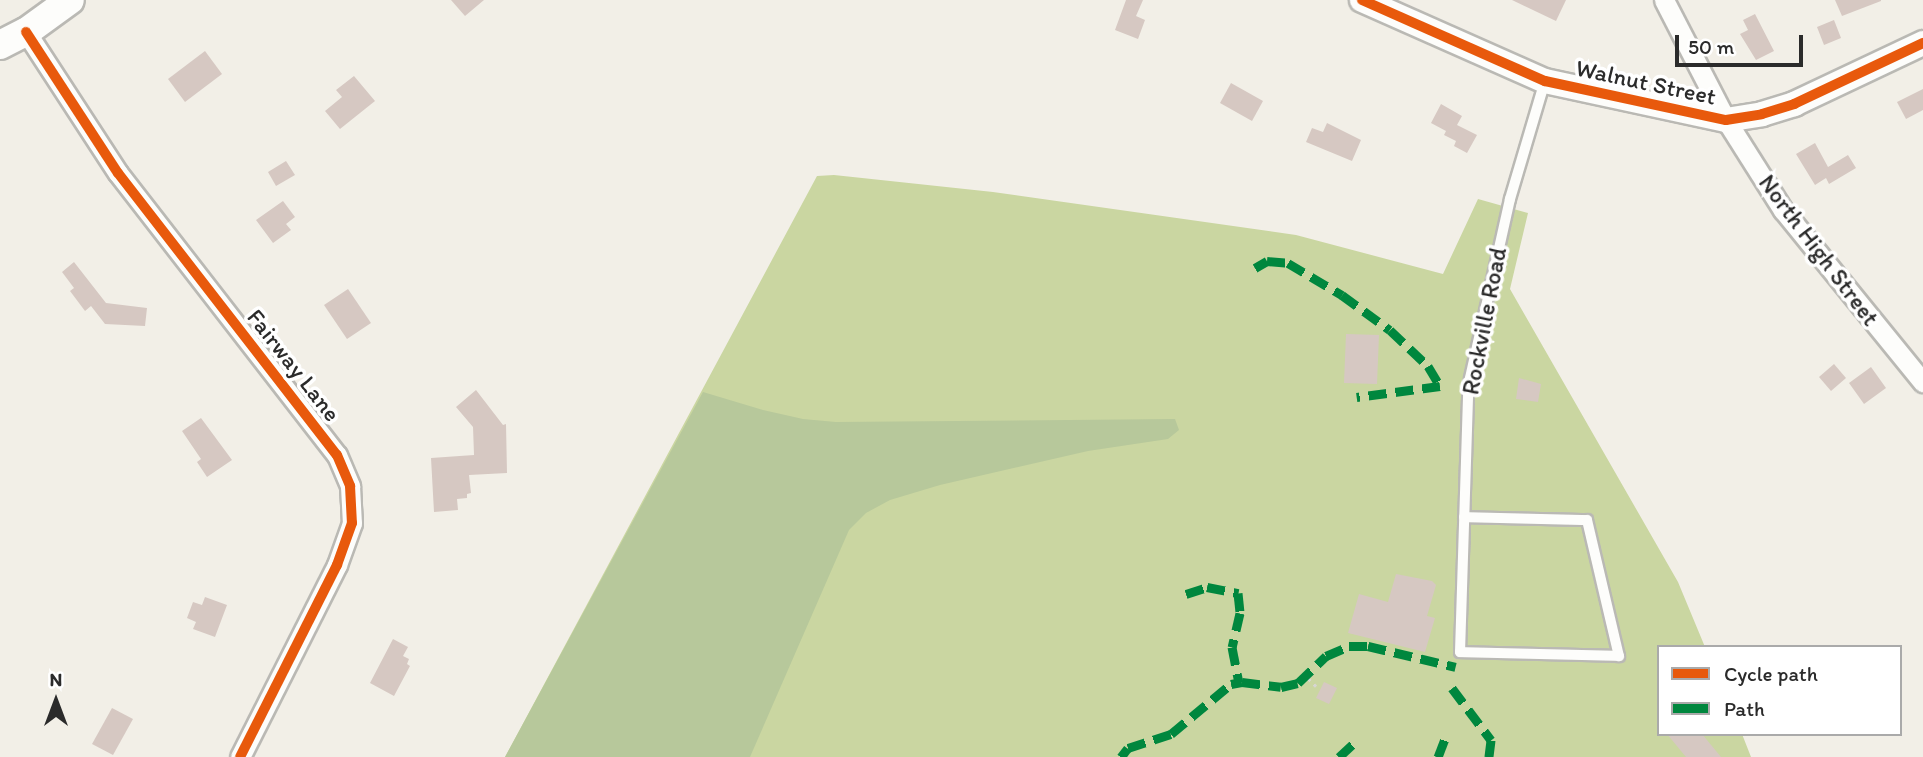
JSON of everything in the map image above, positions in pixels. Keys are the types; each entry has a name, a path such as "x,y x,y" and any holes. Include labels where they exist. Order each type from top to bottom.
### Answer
{"main road":[{"path":"0,45 26,32 70,0"}],"street":[{"name":"Walnut Street","path":"1362,0 1545,81 1726,120 1785,107 1923,43"},
{"name":"North High Street","path":"1664,0 1726,120 1783,210 1923,382"},
{"name":"Fairway Lane","path":"26,32 118,173 337,455 350,486 352,523 337,565 240,757"}],"lane":[{"name":"Rockville Road","path":"1464,517 1587,520 1619,656 1460,652 1464,517 1468,393 1472,364 1510,199 1545,81"}],"path":[{"path":"1307,677 1316,685"}],"green space":[{"path":"834,175 993,192 1296,235 1443,274 1478,199 1528,213 1510,289 1678,582 1704,645 1657,645 1657,736 1743,736 1751,757 505,757 817,176"},
{"path":"703,392 763,410 803,419 836,422 1175,419 1179,430 1168,439 1088,451 940,485 890,500 866,513 849,530 750,757 505,757"}],"building":[{"path":"451,0 484,0 465,16"},
{"path":"1126,0 1143,0 1136,16 1145,20 1138,39 1115,30"},
{"path":"1512,0 1566,0 1556,21"},
{"path":"1835,0 1881,0 1881,1 1842,16"},
{"path":"1755,14 1774,51 1756,60 1740,34 1748,30 1743,20"},
{"path":"1834,20 1841,38 1824,45 1817,27"},
{"path":"205,51 222,74 185,102 168,79"},
{"path":"354,76 375,101 340,129 325,111 342,97 336,90"},
{"path":"1231,83 1263,101 1252,121 1220,103"},
{"path":"1923,89 1923,110 1906,119 1897,102"},
{"path":"1441,104 1462,116 1457,125 1477,135 1467,153 1454,146 1456,141 1444,135 1446,131 1431,123"},
{"path":"1327,123 1361,140 1352,161 1306,142 1312,128 1323,132"},
{"path":"1815,143 1828,167 1848,155 1856,168 1829,184 1826,178 1815,185 1796,154"},
{"path":"286,161 295,175 276,186 268,172"},
{"path":"283,201 295,217 286,224 291,230 273,243 256,220"},
{"path":"74,262 106,303 147,308 145,326 105,324 91,306 85,311 70,291 74,288 62,272"},
{"path":"348,289 371,323 347,339 324,305"},
{"path":"1346,334 1379,335 1377,384 1344,383"},
{"path":"1834,364 1846,378 1831,391 1819,377"},
{"path":"1871,367 1886,388 1864,404 1849,383"},
{"path":"1519,378 1541,384 1538,402 1516,399"},
{"path":"476,390 503,425 506,424 507,473 469,475 471,493 467,494 467,498 457,499 458,510 434,512 431,458 474,455 473,427 456,407"},
{"path":"201,418 232,460 207,477 197,462 201,459 182,431"},
{"path":"1396,574 1432,581 1436,585 1427,616 1435,618 1425,652 1348,633 1359,594 1388,602"},
{"path":"205,597 227,605 215,637 193,629 196,622 187,618 193,602 202,605"},
{"path":"393,639 408,647 403,656 409,659 407,664 410,666 394,696 370,683"},
{"path":"1324,682 1337,688 1329,704 1316,698"},
{"path":"112,708 133,719 113,755 92,744"},
{"path":"1669,736 1704,736 1721,757 1686,757"}],"marked path":[{"path":"1255,268 1267,261 1288,263 1342,295 1390,330 1428,366 1440,386 1357,397"},
{"path":"1186,594 1207,587 1238,593 1240,613 1232,647 1239,682"},
{"path":"1121,757 1128,748 1171,734 1231,684 1242,682 1281,687 1298,683 1326,656 1349,646 1368,646 1456,667"},
{"path":"1452,688 1491,740 1489,757"},
{"path":"1438,757 1445,739"},
{"path":"1339,757 1357,740"}],"cycle path":[{"path":"1362,0 1545,81 1726,120 1762,114 1794,104 1923,43"},
{"path":"26,32 118,173 337,455 350,486 352,523 337,565 240,757"}]}
